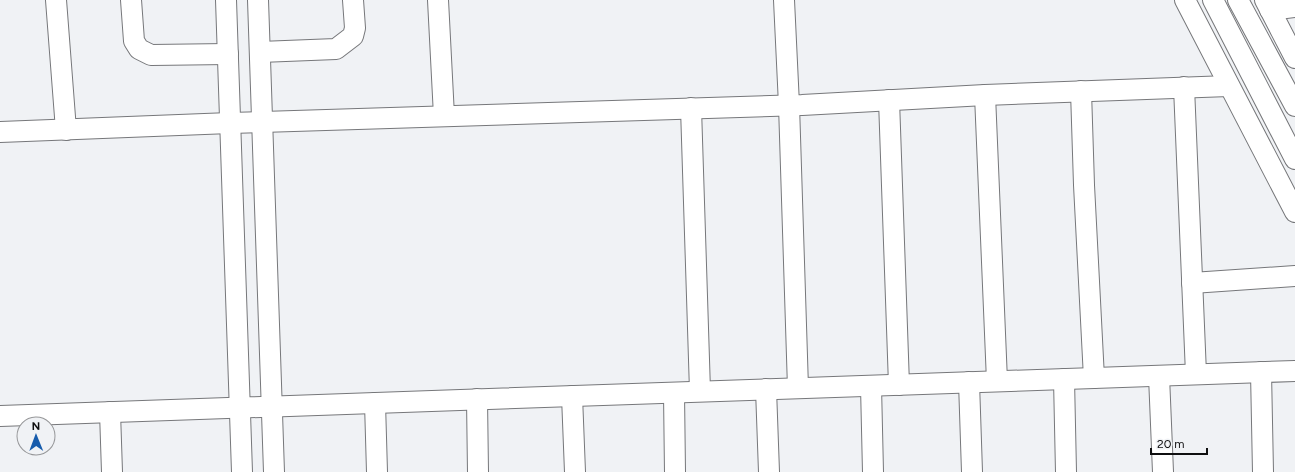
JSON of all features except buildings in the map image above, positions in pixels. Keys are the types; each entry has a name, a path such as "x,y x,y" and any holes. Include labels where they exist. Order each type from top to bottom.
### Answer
{"street":[{"path":"56,0 66,130"},
{"path":"131,0 134,41 139,48 151,55 228,54"},
{"path":"226,0 242,472"},
{"path":"258,0 274,472"},
{"path":"260,52 336,49 353,36 355,28 353,0"},
{"path":"438,0 444,116"},
{"path":"784,0 789,105 798,388"},
{"path":"1185,0 1295,212"},
{"path":"1213,0 1295,159"},
{"path":"1238,0 1293,99 1264,100"},
{"path":"1267,5 1295,7"},
{"path":"1267,5 1295,58"},
{"path":"0,132 789,105 985,95 1229,86"},
{"path":"1184,87 1196,374"},
{"path":"1081,91 1084,184 1094,378"},
{"path":"985,95 997,381"},
{"path":"888,100 899,385"},
{"path":"691,108 700,392"},
{"path":"1192,283 1295,276"},
{"path":"0,416 1295,371"},
{"path":"1261,372 1263,472"},
{"path":"1159,376 1163,472"},
{"path":"1064,379 1066,472"},
{"path":"969,382 972,472"},
{"path":"871,386 873,472"},
{"path":"766,389 769,472"},
{"path":"674,392 675,472"},
{"path":"572,396 575,472"},
{"path":"477,399 478,472"},
{"path":"375,403 377,472"},
{"path":"110,412 112,472"}]}
